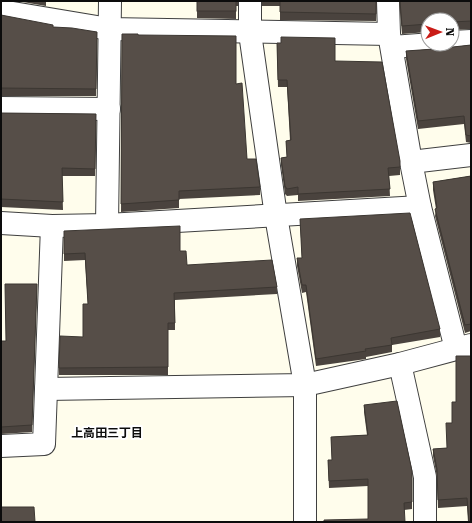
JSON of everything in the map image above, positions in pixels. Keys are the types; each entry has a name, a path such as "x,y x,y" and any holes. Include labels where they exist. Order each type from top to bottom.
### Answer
{"street":[{"path":"107,225 110,1"},
{"path":"250,1 250,33 276,216 305,385 305,522"},
{"path":"46,389 305,385 400,364 464,347 420,207 390,41 388,1"},
{"path":"1,11 109,29 250,33 420,43"},
{"path":"460,42 471,41"},
{"path":"1,108 109,109"},
{"path":"411,162 471,154"},
{"path":"1,223 52,226 107,225 420,207"},
{"path":"1,446 44,444 52,226"},
{"path":"400,364 426,477 425,522"}],"building":[{"path":"197,1 236,1 236,11 197,11"},
{"path":"280,1 376,1 376,14 280,12"},
{"path":"400,1 471,1 471,21 460,22 460,12 420,12 420,25 402,26"},
{"path":"1,15 53,25 53,27 97,32 96,89 1,88"},
{"path":"122,34 236,36 236,84 242,83 247,159 256,159 260,187 179,191 179,200 121,204"},
{"path":"281,37 335,38 335,61 382,62 400,161 400,167 388,168 390,189 298,194 298,187 287,189 285,186 281,158 287,157 286,141 291,140 287,80 278,80 277,43 281,43"},
{"path":"471,45 471,136 466,135 464,116 418,121 406,51 420,50 420,52 460,52 460,46"},
{"path":"1,113 96,114 95,169 62,168 63,202 1,199"},
{"path":"471,176 471,324 465,325 435,209 437,208 433,182"},
{"path":"410,213 440,329 391,338 392,345 316,359 306,285 302,285 297,258 302,258 300,219"},
{"path":"180,226 180,251 186,251 187,265 272,260 277,287 174,293 175,323 168,323 168,367 59,368 60,336 83,337 83,304 88,304 85,253 64,254 64,231"},
{"path":"5,284 37,284 32,425 1,427 1,341 6,341"},
{"path":"456,356 471,356 471,522 469,522 467,498 438,500 437,469 433,449 447,448 446,423 452,423 452,402 456,402"},
{"path":"397,401 412,471 412,502 404,503 405,522 324,522 324,520 368,519 368,479 329,481 328,460 332,460 331,437 368,435 364,405"},
{"path":"1,507 34,507 35,522 1,522"}],"district":[{"name":"上高田三丁目","path":"107,433"}]}
